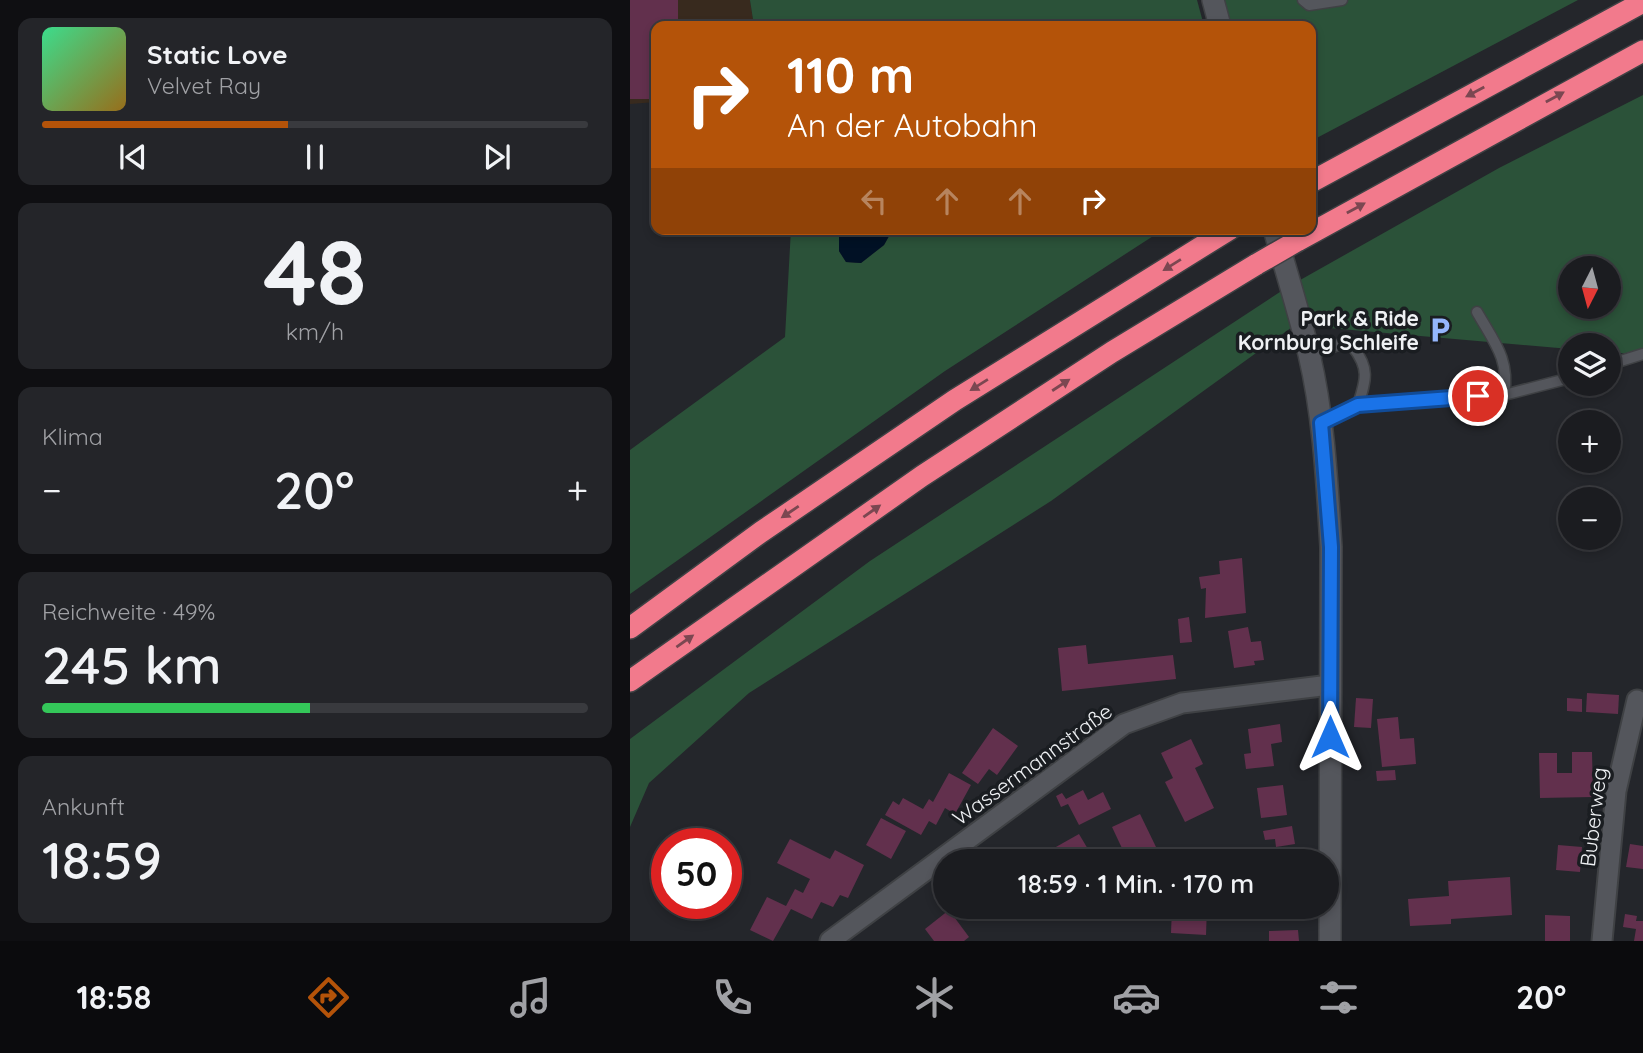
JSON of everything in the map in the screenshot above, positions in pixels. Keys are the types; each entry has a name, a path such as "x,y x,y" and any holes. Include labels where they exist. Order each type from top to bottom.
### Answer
{"highway":[{"path":"1316,179 1643,2"},
{"path":"1316,230 1593,76 1643,51"},
{"path":"630,628 761,532 956,400 1220,235"},
{"path":"630,681 922,476 1112,352 1308,235"}],"main road":[{"path":"1213,0 1219,21"},
{"path":"1276,235 1309,355 1321,423 1331,547 1330,941"}],"street":[{"name":"Wassermannstraße","path":"830,941 1124,724 1182,703 1330,685"},
{"name":"Buberweg","path":"1602,941 1616,791 1637,700"}],"lane":[{"path":"1303,0 1308,5 1342,0"},
{"path":"1477,312 1504,360 1507,376 1504,395"},
{"path":"1309,355 1338,345 1353,347 1365,362 1365,383 1358,405"},
{"path":"1621,361 1643,354"},
{"path":"1321,423 1358,405 1504,395 1558,381"}],"shaded area":[{"path":"630,0 750,0 753,21 651,21 651,102 630,104"}],"green space":[{"path":"750,0 1197,0 1203,21 753,21"},
{"path":"1222,0 1578,0 1316,138 1316,21 1231,21"},
{"path":"1643,95 1643,355 1621,353 1621,333 1558,333 1558,348 1295,325 1051,501 749,693 649,783 630,827 630,739 870,561 1286,288 1499,168"},
{"path":"791,235 839,235 839,251 846,262 861,263 884,245 890,235 1155,235 945,371 630,594 630,450 785,337"}],"water":[{"path":"839,235 890,235 884,245 861,263 846,262 839,251"}],"building":[{"path":"630,0 678,0 678,21 651,21 651,99 630,99"},
{"path":"1242,558 1246,613 1205,618 1206,588 1201,589 1199,577 1220,574 1219,561"},
{"path":"1189,617 1192,642 1180,643 1178,619"},
{"path":"1248,627 1251,642 1261,641 1264,660 1254,661 1255,665 1234,668 1228,631"},
{"path":"1086,645 1088,664 1173,655 1176,679 1062,691 1058,648"},
{"path":"1587,693 1619,695 1618,714 1586,712"},
{"path":"1356,698 1373,699 1371,728 1354,727"},
{"path":"1567,698 1582,699 1582,712 1567,711"},
{"path":"1398,717 1400,739 1414,738 1416,764 1382,767 1377,719"},
{"path":"1280,724 1282,742 1271,744 1274,766 1246,769 1244,754 1251,753 1248,729"},
{"path":"993,728 1018,746 997,775 989,769 978,784 962,773"},
{"path":"1191,739 1203,764 1195,768 1214,808 1185,822 1165,782 1173,778 1161,753"},
{"path":"1572,752 1592,752 1593,797 1540,798 1539,753 1557,753 1557,773 1572,773"},
{"path":"1395,770 1396,780 1377,781 1376,771"},
{"path":"949,773 971,785 955,814 945,808 936,825 929,821 921,835 885,815 893,801 899,805 903,798 923,809 929,799 933,802"},
{"path":"1283,785 1287,815 1261,818 1257,788"},
{"path":"1083,790 1088,800 1103,792 1111,809 1079,825 1068,804 1061,807 1056,796 1062,793 1066,799"},
{"path":"1140,814 1156,847 1122,849 1112,827"},
{"path":"881,818 906,831 891,859 866,845"},
{"path":"1292,826 1295,844 1276,847 1275,839 1265,840 1263,831"},
{"path":"1079,834 1088,849 1052,849"},
{"path":"790,839 830,859 835,850 864,865 848,898 840,895 833,907 821,902 812,919 791,909 773,941 750,930 767,897 786,906 795,889 803,893 810,879 777,863"},
{"path":"1630,844 1643,846 1643,869 1626,867"},
{"path":"1558,845 1582,847 1580,872 1556,870"},
{"path":"1510,877 1512,915 1451,919 1451,924 1410,926 1408,899 1449,896 1448,881"},
{"path":"1625,914 1637,916 1636,921 1643,921 1643,941 1634,941 1636,929 1623,927"},
{"path":"1545,915 1570,916 1570,941 1545,941"},
{"path":"938,919 956,919 969,937 964,941 934,941 925,929"},
{"path":"1172,919 1207,919 1206,935 1171,933"},
{"path":"1298,930 1299,941 1269,941 1269,931"}],"place":[{"name":"Park & Ride Kornburg Schleife","path":"1440,330"}],"route":[{"path":"1330,737 1331,547 1321,423 1358,405 1478,396"}]}
